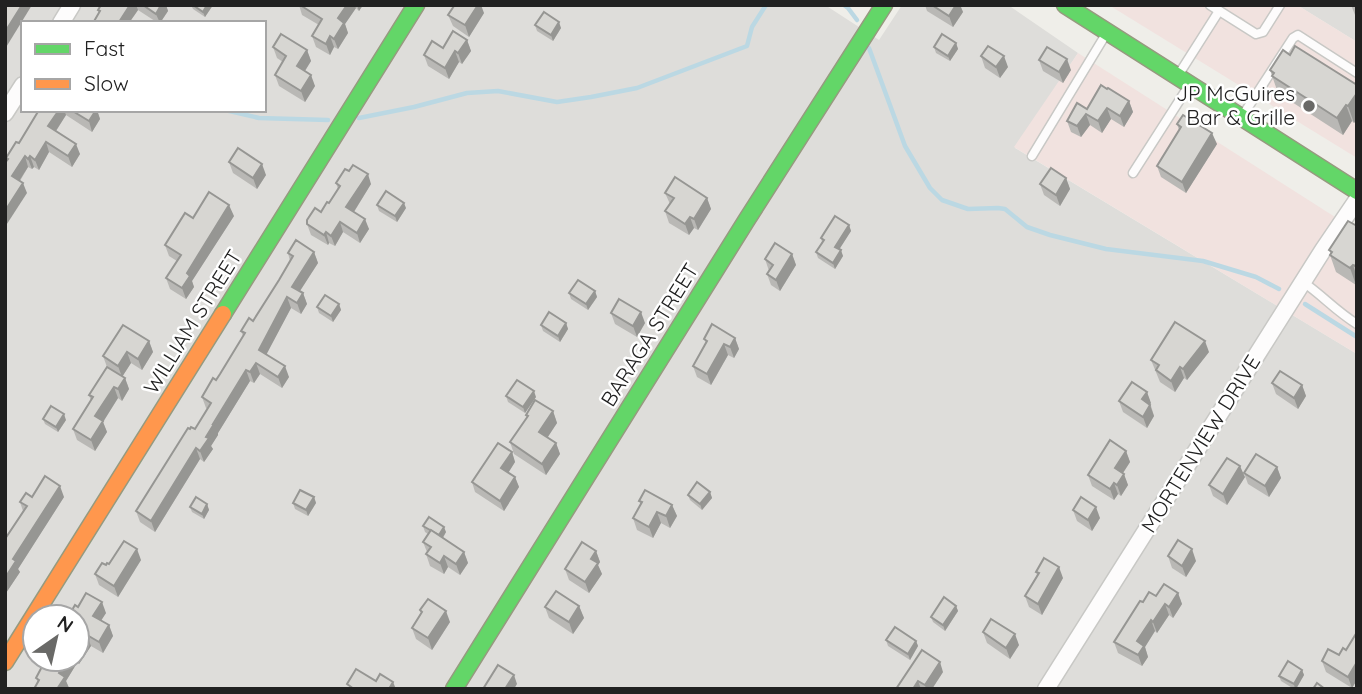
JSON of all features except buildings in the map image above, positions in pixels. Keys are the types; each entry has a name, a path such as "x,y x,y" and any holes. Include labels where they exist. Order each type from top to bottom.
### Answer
{"street":[{"path":"62,21 72,5"},
{"name":"WILLIAM STREET","path":"5,662 416,5"},
{"name":"BARAGA STREET","path":"454,689 755,206 884,5"},
{"path":"1065,5 1357,191"},
{"path":"5,113 21,88"},
{"name":"MORTENVIEW DRIVE","path":"1046,689 1357,200"}],"lane":[{"path":"1210,5 1256,34 1263,32 1280,5"},
{"path":"1133,173 1219,11"},
{"path":"1032,156 1107,32"},
{"path":"1241,117 1293,38 1298,35 1357,72"},
{"path":"1303,282 1357,324"}],"shaded area":[{"path":"5,5 825,5 879,40 902,5 1008,5 1078,53 1015,148 1357,354 1357,689 5,689"},
{"path":"1297,5 1357,5 1357,42"},
{"path":"1297,5 1357,42 1357,158 1112,7"},
{"path":"1078,53 1357,231 1357,354 1014,147"}],"waterway":[{"path":"359,118 467,93 498,91 557,102 637,88 747,46 752,27 766,5"},
{"path":"844,5 857,20"},
{"path":"869,48 905,146 930,188 942,200 968,209 1005,209 1027,227 1106,249 1203,261 1256,277 1279,289"},
{"path":"234,112 259,118 328,120"},
{"path":"1305,304 1357,337"}],"traffic: fast":[{"path":"223,314 416,5"},
{"path":"454,689 884,5"},
{"path":"1065,5 1357,191"}],"traffic: slow":[{"path":"5,662 223,314"}],"place":[{"name":"JP McGuires Bar & Grille","path":"1309,106"}]}
